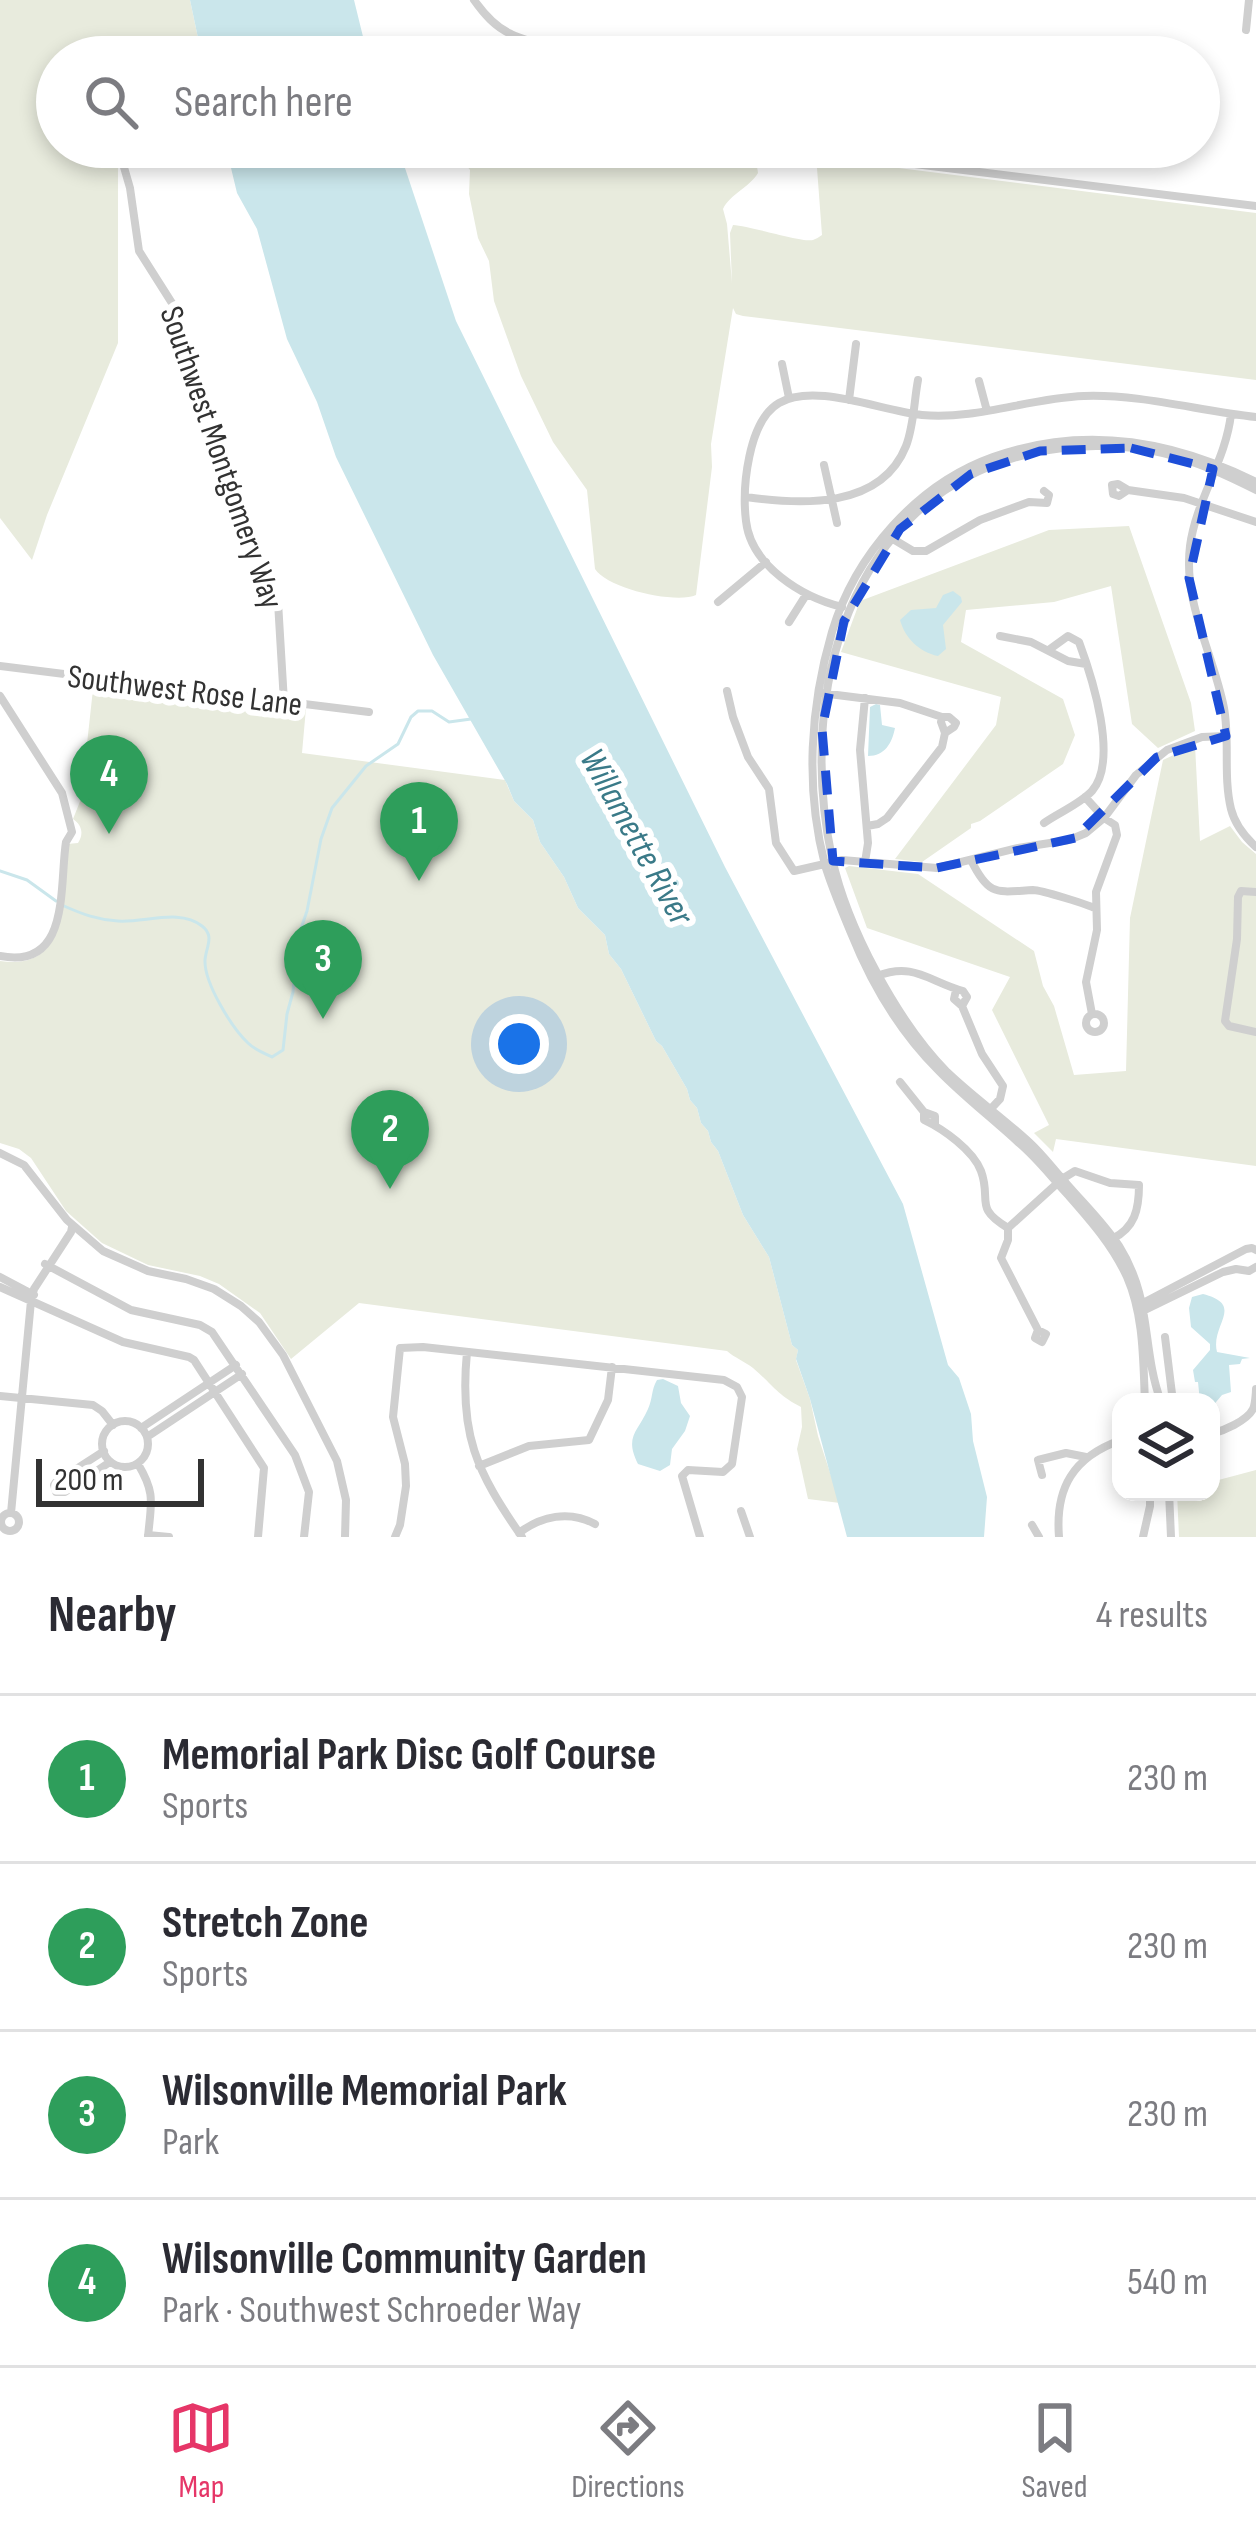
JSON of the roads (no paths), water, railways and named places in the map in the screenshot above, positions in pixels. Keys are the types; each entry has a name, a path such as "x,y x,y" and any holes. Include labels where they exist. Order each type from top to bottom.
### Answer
{"street":[{"path":"474,0 499,28 517,36"},
{"path":"1246,30 1249,0"},
{"name":"Southwest Montgomery Way","path":"124,168 139,251 177,311 225,469 278,602 284,702"},
{"path":"947,168 1256,206"},
{"path":"849,400 856,344"},
{"path":"782,364 790,398"},
{"path":"746,497 792,503 832,500 859,491 888,472 904,451 918,380"},
{"path":"979,381 987,411"},
{"path":"845,608 806,595 766,562 746,526 756,430 771,409 790,398 813,396 954,416 1093,395 1256,417"},
{"path":"1231,414 1191,538 1190,588 1220,689 1232,812 1243,835 1256,847"},
{"path":"1158,1393 1132,1272 1060,1181 928,1050 875,976 829,862 820,757 824,661 862,567 924,496 993,457 1048,443 1141,442 1215,466 1256,486"},
{"path":"824,465 837,524"},
{"path":"1128,490 1165,494 1256,522"},
{"path":"888,537 914,551 926,551 980,520 1029,502"},
{"path":"718,602 766,562"},
{"path":"789,622 806,595"},
{"path":"1000,636 1031,642 1086,664"},
{"path":"1044,823 1085,797 1100,776 1105,748 1082,647 1075,638 1063,638 1050,650"},
{"name":"Southwest Rose Lane","path":"0,666 369,712"},
{"path":"727,691 748,757 769,789 776,843 794,871 829,862 930,868 1070,840 1104,818 1136,775 1157,757 1189,740 1226,736"},
{"path":"822,693 913,706 956,723 891,813 867,826"},
{"path":"0,696 58,785 72,832 66,842 59,916 52,936 37,951 20,958 0,956"},
{"path":"865,698 860,750 867,826 865,862"},
{"path":"1085,797 1115,825 1117,835 1096,892 1096,930 1086,982 1091,1013"},
{"path":"971,860 982,880 998,891 1037,890 1068,901 1096,892"},
{"path":"1256,892 1241,891 1238,896 1225,1021 1256,1032"},
{"path":"1082,900 1097,910"},
{"path":"875,976 907,970 956,990 954,999 1001,1081 1002,1095 989,1112"},
{"path":"900,1082 976,1162 986,1209 1008,1228"},
{"path":"0,1153 31,1172 72,1225 98,1247 148,1271 194,1281 223,1294 270,1334 337,1461 346,1500 345,1537"},
{"path":"1038,1330 1001,1258 1008,1228 1075,1171 1110,1183 1139,1185 1133,1222 1110,1240"},
{"path":"4,1524 31,1299 72,1225"},
{"path":"1142,1307 1246,1250 1256,1250"},
{"path":"47,1265 131,1310 208,1328 295,1455 308,1492 304,1537"},
{"path":"1142,1307 1222,1272 1256,1267"},
{"path":"0,1282 124,1342 189,1357 264,1468 258,1537"},
{"path":"1142,1307 1145,1393"},
{"path":"1165,1337 1172,1393"},
{"path":"394,1537 406,1480 393,1417 400,1348 724,1380 740,1390 733,1464 719,1473 684,1471 681,1479 700,1537"},
{"path":"467,1352 466,1414 471,1443 489,1488 520,1535 534,1522 553,1517 578,1517 595,1524"},
{"path":"479,1466 530,1446 589,1440 607,1402 612,1367"},
{"path":"141,1427 239,1370"},
{"path":"147,1437 212,1387"},
{"path":"1220,1432 1250,1413 1256,1389"},
{"path":"0,1396 93,1405 113,1425"},
{"path":"126,1421 141,1427 147,1437 146,1453 138,1464 124,1467 110,1462 103,1439 113,1425 126,1421"},
{"path":"1059,1537 1062,1490 1088,1457 1112,1445"},
{"path":"104,1451 56,1482 56,1492 65,1492 110,1462"},
{"path":"1042,1475 1038,1460 1066,1453 1088,1457"},
{"path":"138,1464 152,1495 148,1536 169,1537"},
{"path":"1143,1537 1150,1501"},
{"path":"1169,1501 1171,1537"},
{"path":"741,1511 750,1537"},
{"path":"1032,1525 1039,1537"}],"water":[{"path":"190,0 354,0 363,36 198,36"},
{"name":"Willamette River","path":"231,168 405,168 456,321 725,867 903,1204 948,1365 959,1378 971,1414 987,1497 984,1537 847,1537 769,1257 743,1215 687,1089 609,954 605,935 578,908 540,842 533,820 514,801 433,655 336,457 287,339 257,229 237,193"},
{"path":"953,591 962,602 943,625 946,649 938,656 931,654 914,643 900,620 911,610 936,608 943,595"},
{"path":"876,704 882,725 895,728 887,748 868,756 870,707"},
{"path":"1203,1294 1222,1304 1217,1352 1250,1358 1229,1365 1231,1392 1220,1397 1220,1393 1199,1393 1195,1382 1193,1370 1210,1344 1191,1327 1192,1297"},
{"path":"657,1380 678,1386 690,1416 672,1449 670,1465 660,1471 638,1464 632,1440"}],"waterway":[{"path":"64,906 111,920 173,917 202,926 209,938 206,970 220,1004 248,1043 272,1057 283,1050 297,940 332,808 366,766 398,744 418,711 432,711 449,722 471,719"},
{"path":"0,871 27,880 56,901"}],"place":[{"name":"Wilsonville Community Garden","path":"109,834"},
{"name":"Memorial Park Disc Golf Course","path":"419,881"},
{"name":"Wilsonville Memorial Park","path":"323,1019"},
{"name":"Stretch Zone","path":"390,1189"}]}
